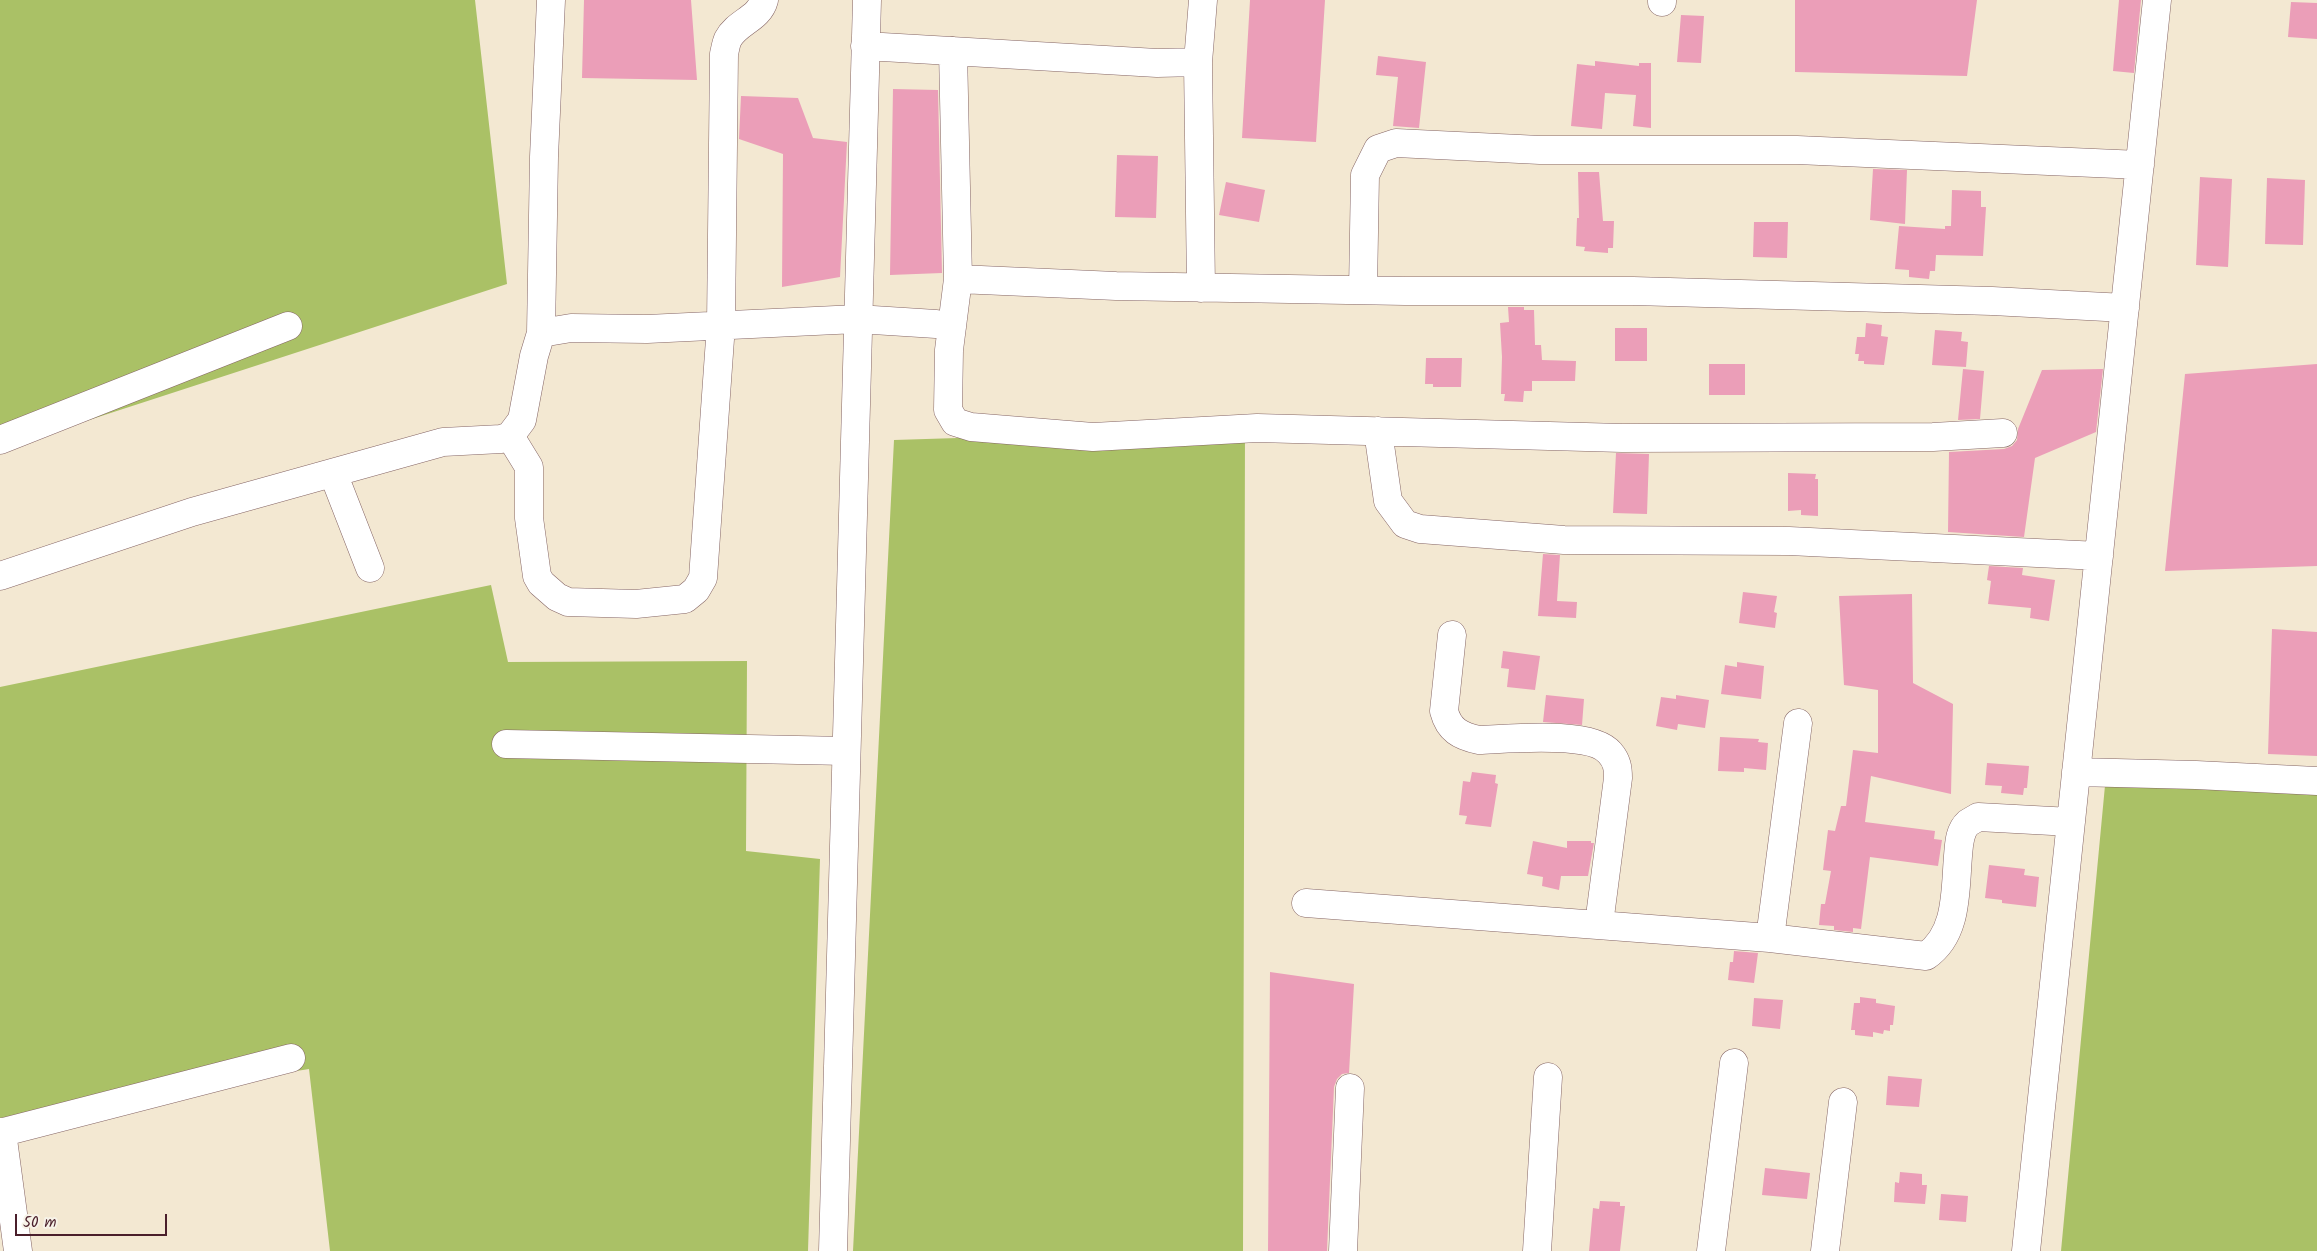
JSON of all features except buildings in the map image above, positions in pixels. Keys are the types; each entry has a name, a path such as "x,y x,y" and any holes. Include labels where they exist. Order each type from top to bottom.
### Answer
{"street":[{"path":"0,576 192,512 443,442 501,439 510,436 522,420 534,356 541,333 544,157 551,0"},
{"path":"510,436 529,468 528,518 537,576 547,589 557,597 568,602 636,604 685,598 696,590 703,578 721,325 724,54 728,39 752,19 762,7 764,0"},
{"path":"832,1251 867,0"},
{"path":"1201,288 1198,62 1202,0"},
{"path":"2026,1251 2157,0"},
{"path":"865,46 1157,63 1198,62"},
{"path":"952,51 958,279 952,328 948,410 955,422 972,427 1093,438 1257,428 1622,438 1933,437 2003,433"},
{"path":"1363,290 1365,174 1378,149 1396,143 1540,150 1798,150 2140,165"},
{"path":"958,279 1201,288 1633,291 1992,301 2125,308"},
{"path":"541,333 571,328 647,329 857,319 936,324 952,328"},
{"path":"0,440 288,326"},
{"path":"1378,431 1388,500 1405,524 1420,529 1564,540 1789,541 2099,556"},
{"path":"333,473 370,568"},
{"path":"1452,635 1444,711 1447,723 1458,732 1467,738 1479,740 1568,738 1595,742 1610,752 1618,765 1618,778 1599,924"},
{"path":"1770,938 1798,723"},
{"path":"506,744 846,751"},
{"path":"2076,772 2317,781"},
{"path":"1306,903 1770,938 1926,956 1938,948 1947,933 1954,906 1959,838 1967,824 1978,817 2071,822"},
{"path":"18,1251 1,1133 291,1058"},
{"path":"1711,1251 1734,1063"},
{"path":"1537,1251 1548,1076"},
{"path":"1343,1251 1350,1088"},
{"path":"1825,1251 1843,1102"}],"green space":[{"path":"0,0 475,0 507,284 0,449"},
{"path":"1245,429 1243,1251 853,1251 894,440"},
{"path":"491,585 508,662 747,661 746,851 820,859 808,1251 330,1251 309,1069 0,1118 0,687"},
{"path":"2106,775 2317,783 2317,1251 2061,1251"}]}
